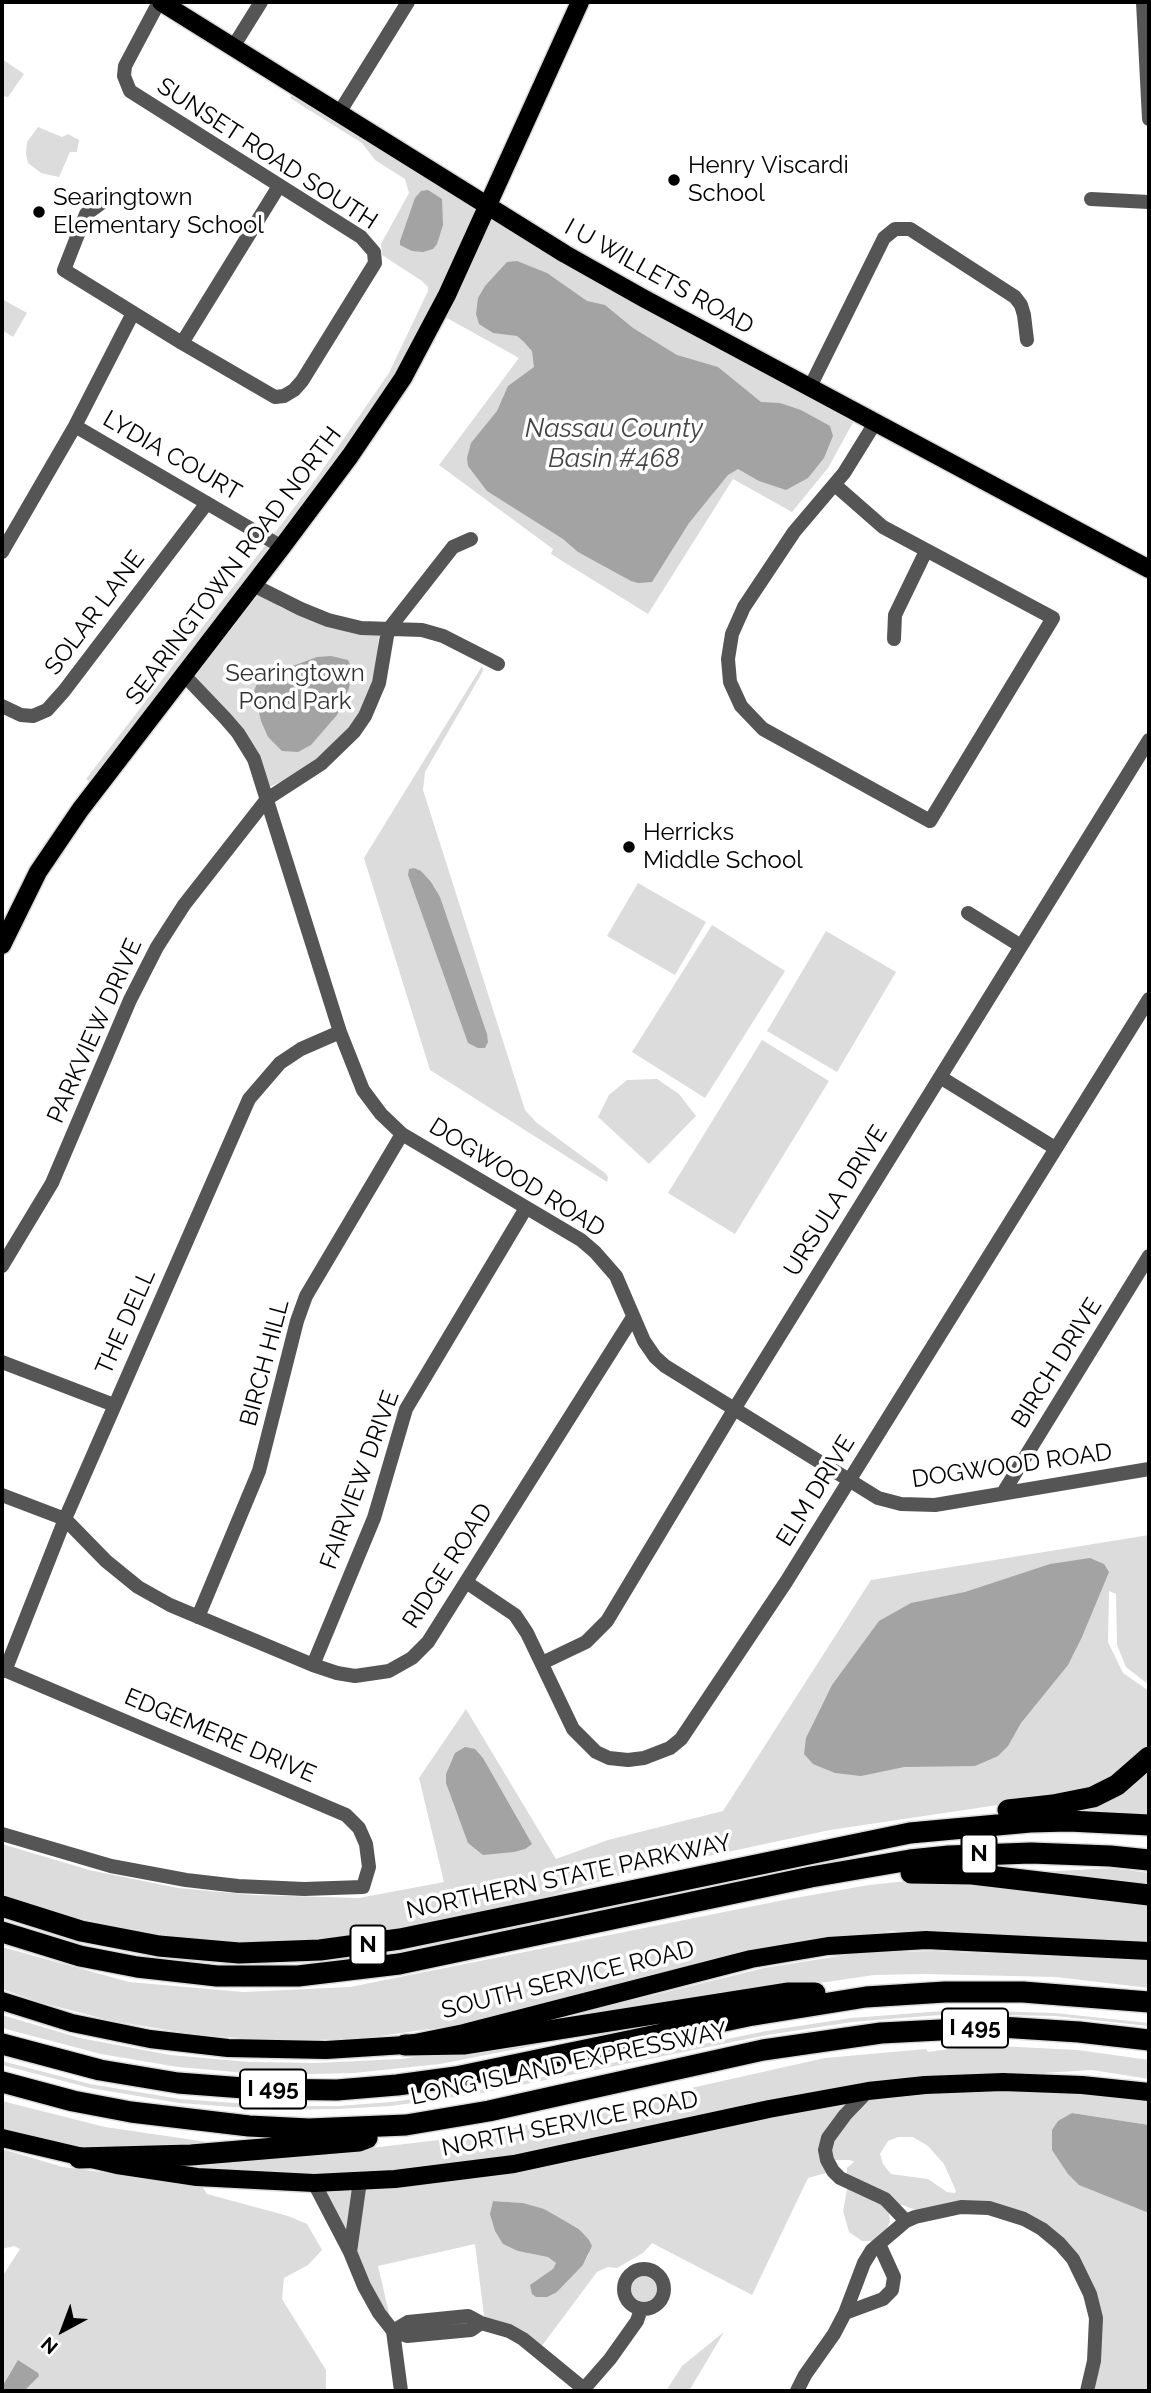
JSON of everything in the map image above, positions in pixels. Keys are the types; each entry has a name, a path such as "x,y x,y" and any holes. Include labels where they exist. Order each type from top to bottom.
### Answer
{"highway":[{"path":"910,1833 967,1814 1053,1805 1093,1797 1117,1784 1149,1757"},
{"name":"NORTHERN STATE PARKWAY","path":"2,1906 71,1928 149,1944 218,1952 320,1950 400,1939 910,1833 1030,1822 1149,1825"},
{"name":"NORTHERN STATE PARKWAY","path":"2,1932 80,1955 158,1970 238,1977 319,1975 399,1964 811,1877 910,1860 990,1854 1071,1854 1149,1860"},
{"path":"811,1877 873,1878 954,1872 1149,1895"},
{"name":"LONG ISLAND EXPRESSWAY","path":"2,2044 100,2070 178,2083 257,2089 347,2089 456,2077 761,2013 827,2002 905,1994 1023,1992 1149,2003"},
{"path":"405,2045 466,2043 787,1993 905,1994"},
{"name":"LONG ISLAND EXPRESSWAY","path":"2,2082 92,2105 191,2120 290,2129 406,2125 489,2111 763,2050 881,2033 1000,2027 1149,2040"},
{"path":"79,2158 170,2156 359,2141 406,2125"}],"main road":[{"name":"I U WILLETS ROAD","path":"160,2 565,254 1149,569"},
{"name":"SEARINGTOWN ROAD NORTH","path":"2,946 38,872 67,829 350,456 403,378 447,295 580,2"},
{"name":"SOUTH SERVICE ROAD","path":"2,2001 90,2027 150,2039 199,2045 307,2051 405,2045 502,2025 751,1959 828,1946 926,1940 1149,1951"},
{"name":"NORTH SERVICE ROAD","path":"2,2138 79,2158 197,2177 314,2183 436,2176 514,2164 781,2106 868,2091 925,2085 1017,2082 1149,2092"}],"street":[{"name":"SUNSET ROAD SOUTH","path":"160,2 125,66 124,76 130,91 369,243 375,258 370,272 302,381 284,397 275,397 182,343"},
{"path":"233,47 261,2"},
{"path":"339,113 408,2"},
{"path":"1143,2 1149,119"},
{"path":"104,201 86,214 64,270 182,343 279,186"},
{"path":"1091,200 1149,202"},
{"path":"810,387 884,237 895,229 909,229 1015,297 1021,304 1027,340"},
{"path":"2,552 6,537 75,426 133,313"},
{"path":"835,485 883,527 1053,618 930,821 763,729 741,706 730,682 728,659 732,634 744,607 794,532 835,485 875,423"},
{"name":"LYDIA COURT","path":"75,426 282,547"},
{"name":"SOLAR LANE","path":"2,706 21,715 33,716 47,710 65,691 207,503"},
{"name":"PARKVIEW DRIVE","path":"2,1266 52,1183 130,1000 157,947 184,905 268,799 321,764 354,732 369,708 379,683 388,630 453,547 471,539"},
{"path":"894,639 895,615 926,551"},
{"path":"253,584 328,620 361,628 422,630 443,636 498,664"},
{"name":"DOGWOOD ROAD","path":"183,674 238,733 254,759 340,1032 363,1090 381,1114 402,1134 581,1240 616,1276 649,1349 662,1363 878,1498 916,1506 935,1505 1149,1469"},
{"name":"URSULA DRIVE","path":"542,1663 586,1642 607,1621 734,1410 1149,740"},
{"path":"968,913 1021,946"},
{"name":"ELM DRIVE","path":"466,1582 515,1615 527,1633 573,1729 596,1752 609,1758 644,1758 670,1748 681,1739 694,1723 849,1481 1149,999"},
{"name":"THE DELL","path":"4,1670 65,1519 249,1099 280,1063 301,1049 340,1032"},
{"path":"940,1077 1055,1149"},
{"name":"BIRCH HILL","path":"198,1617 260,1471 297,1321 306,1296 402,1134"},
{"name":"FAIRVIEW DRIVE","path":"313,1665 374,1518 406,1409 526,1208"},
{"name":"BIRCH DRIVE","path":"1003,1493 1149,1256"},
{"name":"RIDGE ROAD","path":"2,1495 65,1519 106,1561 138,1587 170,1605 313,1665 355,1676 375,1675 399,1667 428,1642 633,1317"},
{"path":"2,1362 114,1405"},
{"name":"EDGEMERE DRIVE","path":"2,1834 111,1866 186,1880 304,1889 363,1887 369,1867 366,1844 359,1828 346,1815 4,1670"},
{"path":"868,2091 828,2138 825,2150 827,2160 840,2178 885,2199 906,2221"},
{"path":"350,2252 360,2181"},
{"path":"314,2183 350,2252 364,2286 379,2314 393,2331 407,2336 471,2330 481,2323 509,2331 523,2339 583,2390 610,2359 637,2321 641,2309"},
{"path":"797,2391 805,2375 829,2344 872,2250 906,2221 942,2209 961,2207 989,2208 1024,2219 1060,2244 1081,2272 1096,2318 1094,2361 1087,2391"},
{"path":"845,2313 883,2299 891,2290 894,2277 879,2244"},
{"path":"393,2331 401,2391"}],"green space":[{"path":"2,59 24,74 8,97 2,96"},
{"name":"Searingtown Pond Park","path":"296,89 855,419 828,468 792,512 733,479 648,614 551,554 553,549 439,465 519,358 438,313 252,587 280,607 315,621 379,635 376,681 359,719 341,744 296,775 269,787 260,763 184,674 99,788 86,779 316,479 389,373 428,291 422,281 382,255 381,244 409,193 405,179 375,160 362,143 290,98"},
{"path":"38,127 62,137 68,134 79,140 77,152 70,152 59,177 41,173 28,163 27,142"},
{"path":"2,299 27,313 13,337 2,330"},
{"path":"482,666 483,671 425,772 423,790 525,1110 537,1123 605,1173 607,1182 430,1070 364,858"},
{"path":"638,883 706,922 675,975 607,936"},
{"path":"712,925 785,971 705,1098 632,1052"},
{"path":"826,931 896,972 837,1072 767,1031"},
{"path":"762,1040 829,1081 735,1234 668,1193"},
{"path":"657,1079 679,1094 696,1116 649,1164 598,1117 609,1095 627,1080"},
{"path":"1149,1535 1149,1685 1126,1667 1117,1645 1116,1594 1109,1591 1108,1642 1123,1673 1149,1691 1149,1748 1103,1786 1062,1800 998,1805 830,1830 625,1874 543,1898 374,1933 309,1940 232,1943 151,1934 69,1916 2,1894 2,1844 89,1870 178,1888 254,1895 359,1898 444,1882 419,1778 466,1709 556,1859 608,1840 723,1811 871,1580"},
{"path":"1149,1764 1149,1815 1078,1814 1077,1807"},
{"path":"1111,1868 1149,1873 1149,1889 1040,1872"},
{"path":"936,1878 1149,1904 1149,1945 892,1931 776,1945 495,2020 365,2038 286,2041 199,2035 112,2021 39,2002 2,1989 2,1947 129,1982 243,1992 350,1987 789,1899 869,1885"},
{"path":"935,1951 1149,1961 1149,1988 1056,1977 874,1975 581,2018 577,2014 764,1968 858,1953"},
{"path":"956,2010 1055,2013 1149,2023 1149,2026 1055,2016 953,2014 852,2022 767,2035 477,2094 391,2106 338,2109 274,2110 179,2103 90,2088 2,2065 2,2061 90,2084 180,2099 274,2106 338,2106 476,2091 766,2031 851,2018"},
{"path":"2,2015 80,2038 170,2055 250,2062 315,2063 401,2059 543,2041 542,2044 440,2064 354,2073 270,2075 178,2067 101,2054 2,2028"},
{"path":"978,2045 1078,2050 1149,2060 1149,2079 1092,2070 1011,2075 490,2162 378,2175 273,2176 166,2165 354,2150 481,2135 825,2058 926,2049 928,2052"},
{"path":"925,2085 1149,2092 1149,2125 1072,2113 1149,2213 1149,2391 1087,2391 1096,2318 1060,2244 989,2208 921,2212 902,2205 896,2206 889,2213 890,2222 885,2232 874,2241 862,2241 849,2232 843,2211 847,2168 854,2162 850,2160 828,2160 833,2171 808,2178 752,2295 652,2243 643,2253 617,2268 608,2267 597,2272 538,2351 485,2323 475,2244 378,2266 393,2330 408,2322 481,2323 393,2331 350,2252 360,2181 843,2101 847,2105 868,2091","holes":["898,2137 913,2137 928,2146 944,2164 955,2193 947,2192 928,2179 891,2174 883,2164 880,2154 888,2141","493,2201 523,2203 544,2210 580,2229 589,2254 583,2265 557,2292 554,2260"]},
{"path":"2,2101 105,2127 228,2145 96,2151 2,2130"},
{"path":"2,2149 63,2167 202,2186 207,2194 288,2216 307,2224 322,2250 308,2265 284,2278 282,2299 326,2370 326,2391 2,2391 2,2277 20,2249 14,2246 2,2249"},
{"path":"321,2188 355,2189 349,2242"},
{"path":"644,2269 658,2275 664,2289 658,2303 644,2309 630,2303 624,2289 630,2275"},
{"path":"724,2332 689,2391 666,2391 682,2366"}],"water":[{"path":"428,190 442,199 443,225 433,249 412,251 400,245 400,241 415,198 421,191"},
{"name":"Nassau County Basin #468","path":"517,261 547,273 587,301 605,305 633,328 677,355 718,367 761,402 780,403 801,410 830,426 833,436 824,458 808,478 786,490 759,481 738,469 728,475 689,523 652,582 631,581 578,552 563,539 487,491 468,466 471,443 497,411 508,386 534,367 532,351 523,341 517,336 493,333 479,324 476,314 478,298 485,286 507,262"},
{"path":"331,656 348,660 352,669 349,688 337,715 311,745 298,752 282,751 268,737 261,721 254,691 257,684 274,673 317,657"},
{"path":"409,869 421,871 431,882 440,897 487,1034 488,1042 485,1048 468,1043 408,875"},
{"path":"1090,1558 1104,1564 1109,1572 1082,1637 1068,1665 998,1756 975,1766 904,1767 861,1776 835,1773 813,1764 804,1754 806,1738 832,1685 879,1621 911,1603 965,1592 1050,1564"},
{"path":"465,1747 475,1749 483,1758 532,1844 525,1849 483,1855 468,1843 446,1783 446,1774 455,1753"},
{"path":"1072,2113 1149,2125 1149,2213 1079,2185 1068,2174 1052,2150 1052,2130 1058,2121"},
{"path":"493,2201 523,2203 544,2209 579,2229 589,2240 592,2246 583,2265 557,2292 547,2297 536,2297 532,2294 530,2285 553,2269 556,2263 548,2257 518,2251 503,2244 495,2231 490,2214"},
{"path":"18,2360 39,2376 24,2391 2,2391 2,2387"}],"place":[{"name":"Henry Viscardi School","path":"674,180"},
{"name":"Searingtown Elementary School","path":"39,212"},
{"name":"Herricks Middle School","path":"629,847"}]}
